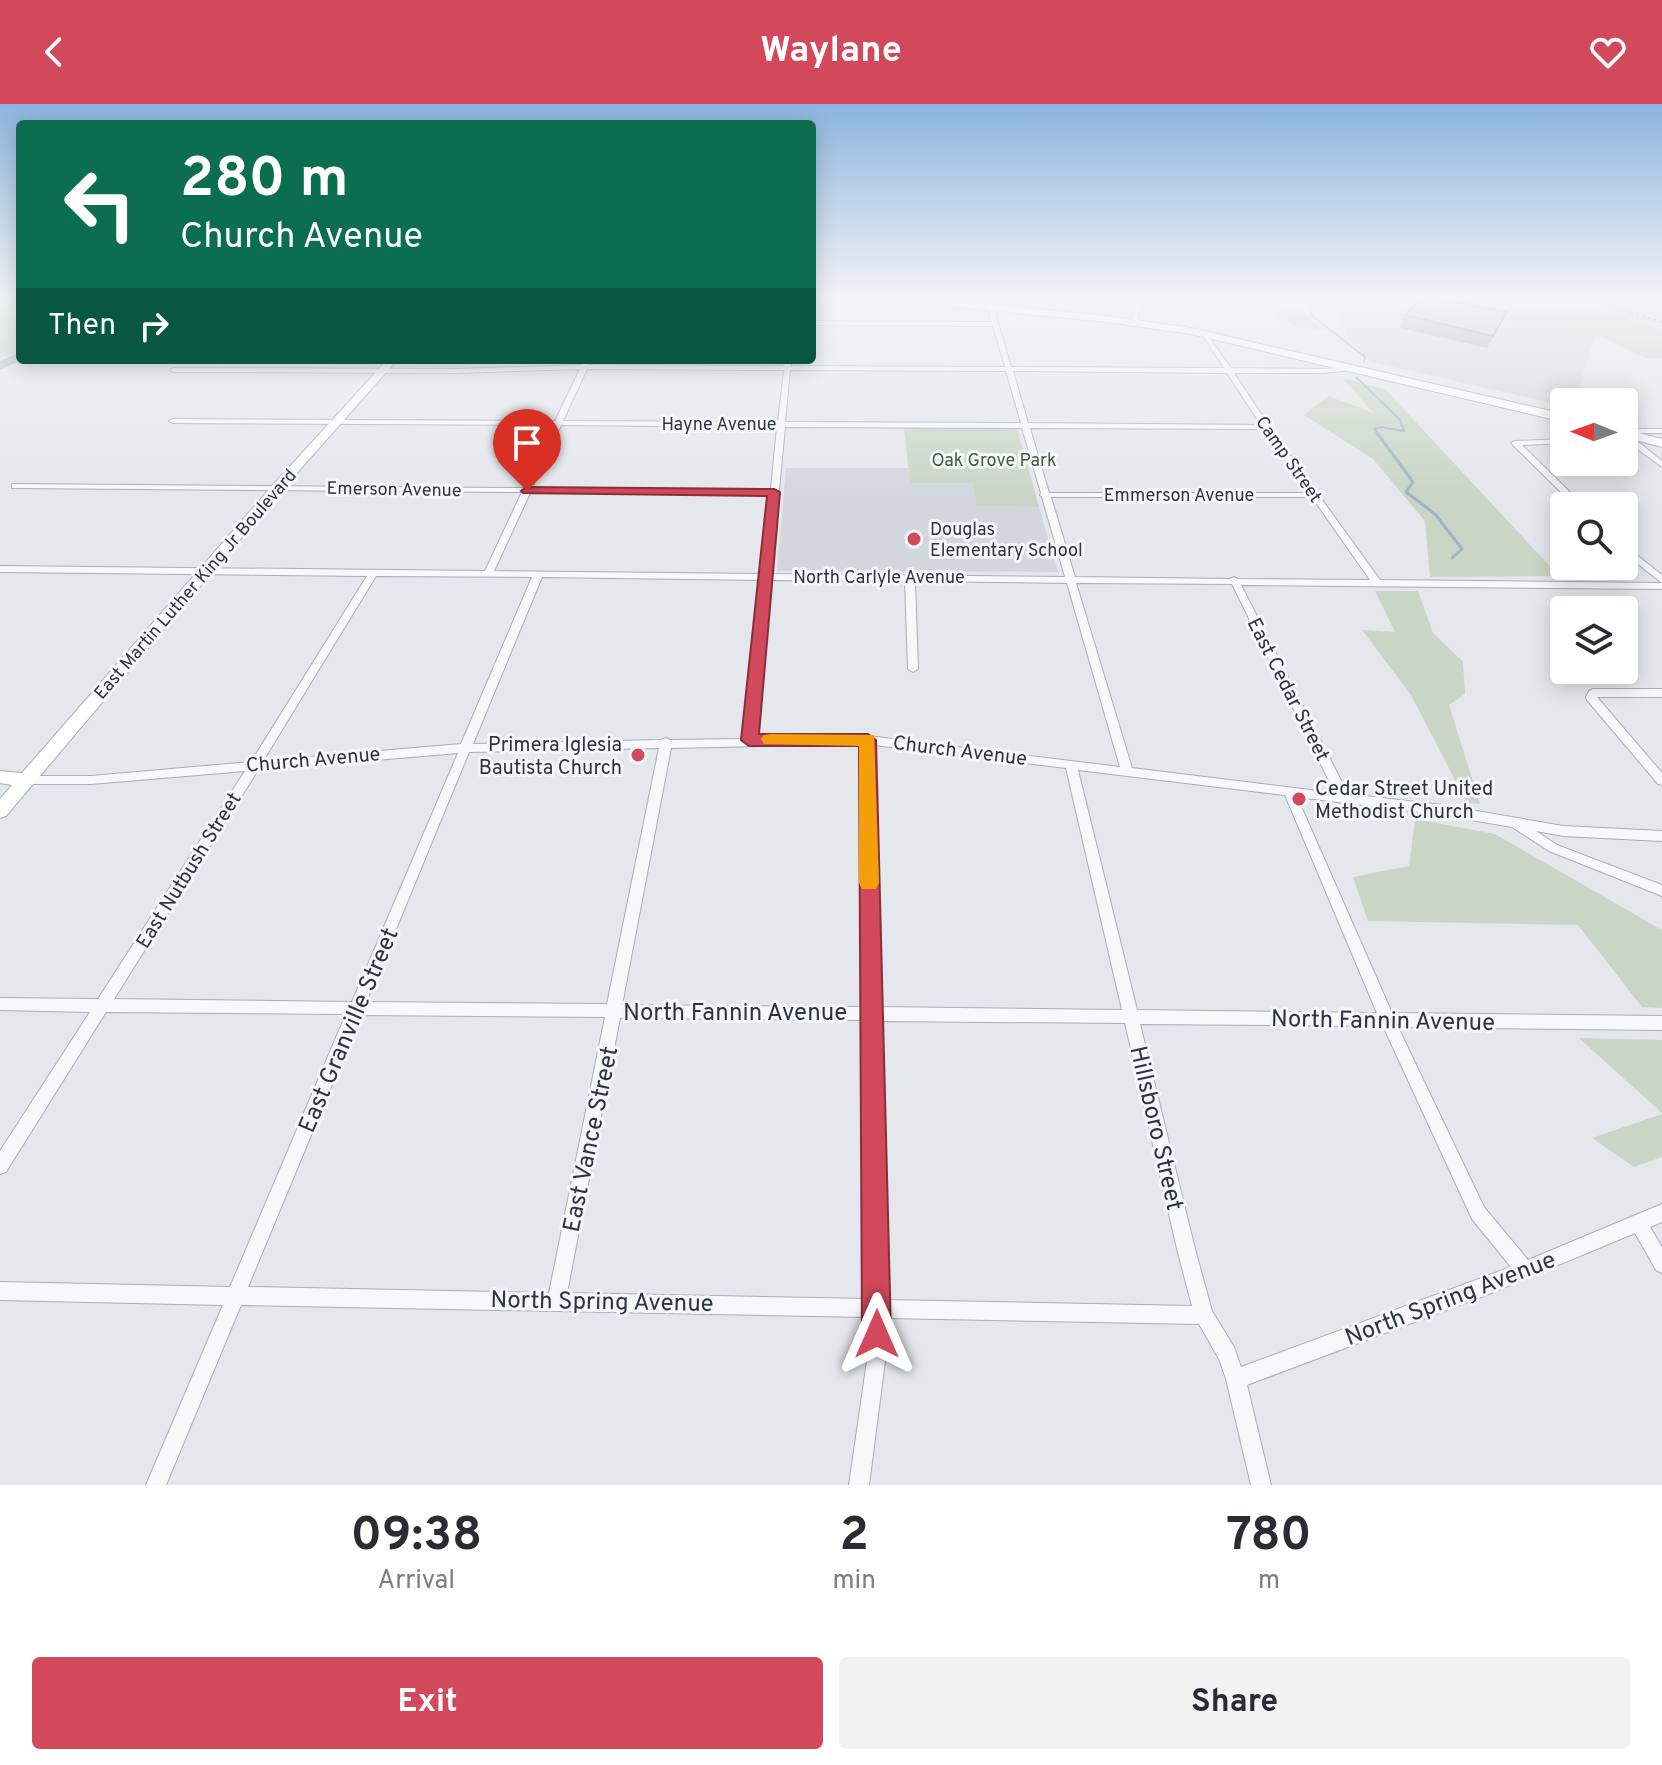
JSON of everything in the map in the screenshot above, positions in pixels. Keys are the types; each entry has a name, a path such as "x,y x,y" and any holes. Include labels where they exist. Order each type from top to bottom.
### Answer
{"main road":[{"path":"1332,363 1550,415"},
{"name":"East Martin Luther King Jr Boulevard","path":"0,811 277,488 387,365"},
{"path":"1638,438 1660,439"},
{"name":"Church Avenue","path":"0,777 26,780"}],"street":[{"path":"1005,363 1127,771"},
{"name":"Camp Street","path":"1224,363 1376,582"},
{"path":"173,370 586,364 1007,370 1352,368"},
{"path":"488,574 586,364"},
{"path":"749,740 788,365"},
{"name":"Hayne Avenue","path":"173,421 1266,427"},
{"path":"1550,441 1516,442 1566,492"},
{"path":"1638,445 1662,465"},
{"name":"Emerson Avenue","path":"15,486 774,492"},
{"name":"Emmerson Avenue","path":"1044,495 1314,495"},
{"path":"1638,561 1662,583"},
{"name":"North Carlyle Avenue","path":"0,569 1662,583"},
{"name":"East Nutbush Street","path":"0,1166 373,573"},
{"name":"East Granville Street","path":"156,1485 538,575"},
{"path":"910,577 913,669"},
{"name":"East Cedar Street","path":"1234,580 1344,798"},
{"path":"1662,693 1593,693 1591,697 1662,781"},
{"path":"859,1485 876,1361 877,1306 868,740"},
{"name":"Church Avenue","path":"26,780 91,780 256,763 466,748 868,740 1344,798 1512,822 1553,848 1662,891"},
{"name":"East Vance Street","path":"557,1300 616,1011 666,742"},
{"name":"Hillsboro Street","path":"1071,764 1204,1315 1227,1354 1236,1379 1261,1485"},
{"path":"1289,791 1388,1021 1478,1213 1525,1270"},
{"path":"1512,822 1563,831 1662,836"},
{"name":"North Fannin Avenue","path":"0,1004 1662,1023"},
{"name":"North Spring Avenue","path":"1236,1379 1525,1270 1662,1213"},
{"path":"1638,1222 1662,1264"},
{"name":"North Spring Avenue","path":"0,1291 234,1298 877,1306 1204,1315"}],"shaded area":[{"path":"1378,363 1586,363 1579,388 1550,388 1550,403"},
{"name":"Douglas Elementary School","path":"786,468 908,468 910,483 972,483 977,506 1039,507 1058,572 777,571"}],"green space":[{"path":"1342,378 1385,389 1550,566 1550,576 1430,577 1425,521 1373,459 1304,415 1328,396 1374,413"},
{"name":"Oak Grove Park","path":"904,428 1017,428 1039,507 977,506 972,483 910,483"},
{"path":"1375,591 1418,591 1433,633 1463,662 1465,694 1449,705 1480,804 1467,803 1411,695 1362,630 1395,632"},
{"path":"1415,819 1495,834 1662,930 1662,1008 1642,1007 1578,925 1368,921 1353,877 1409,866"},
{"path":"1579,1038 1662,1040 1662,1113"},
{"path":"1662,1114 1662,1157 1634,1167 1592,1138"}],"waterway":[{"path":"0,366 5,363"},
{"path":"1356,377 1400,420 1404,431 1381,427 1374,429 1379,435"},
{"path":"1377,433 1413,482 1406,492 1435,514 1462,549 1452,558"}],"slow traffic":[{"path":"770,739 868,740 869,883"}],"place":[{"name":"Douglas Elementary School","path":"914,539"},
{"name":"Primera Iglesia Bautista Church","path":"638,755"},
{"name":"Cedar Street United Methodist Church","path":"1299,799"}],"route":[{"path":"527,491 774,492 749,740 868,740 877,1334"}]}
